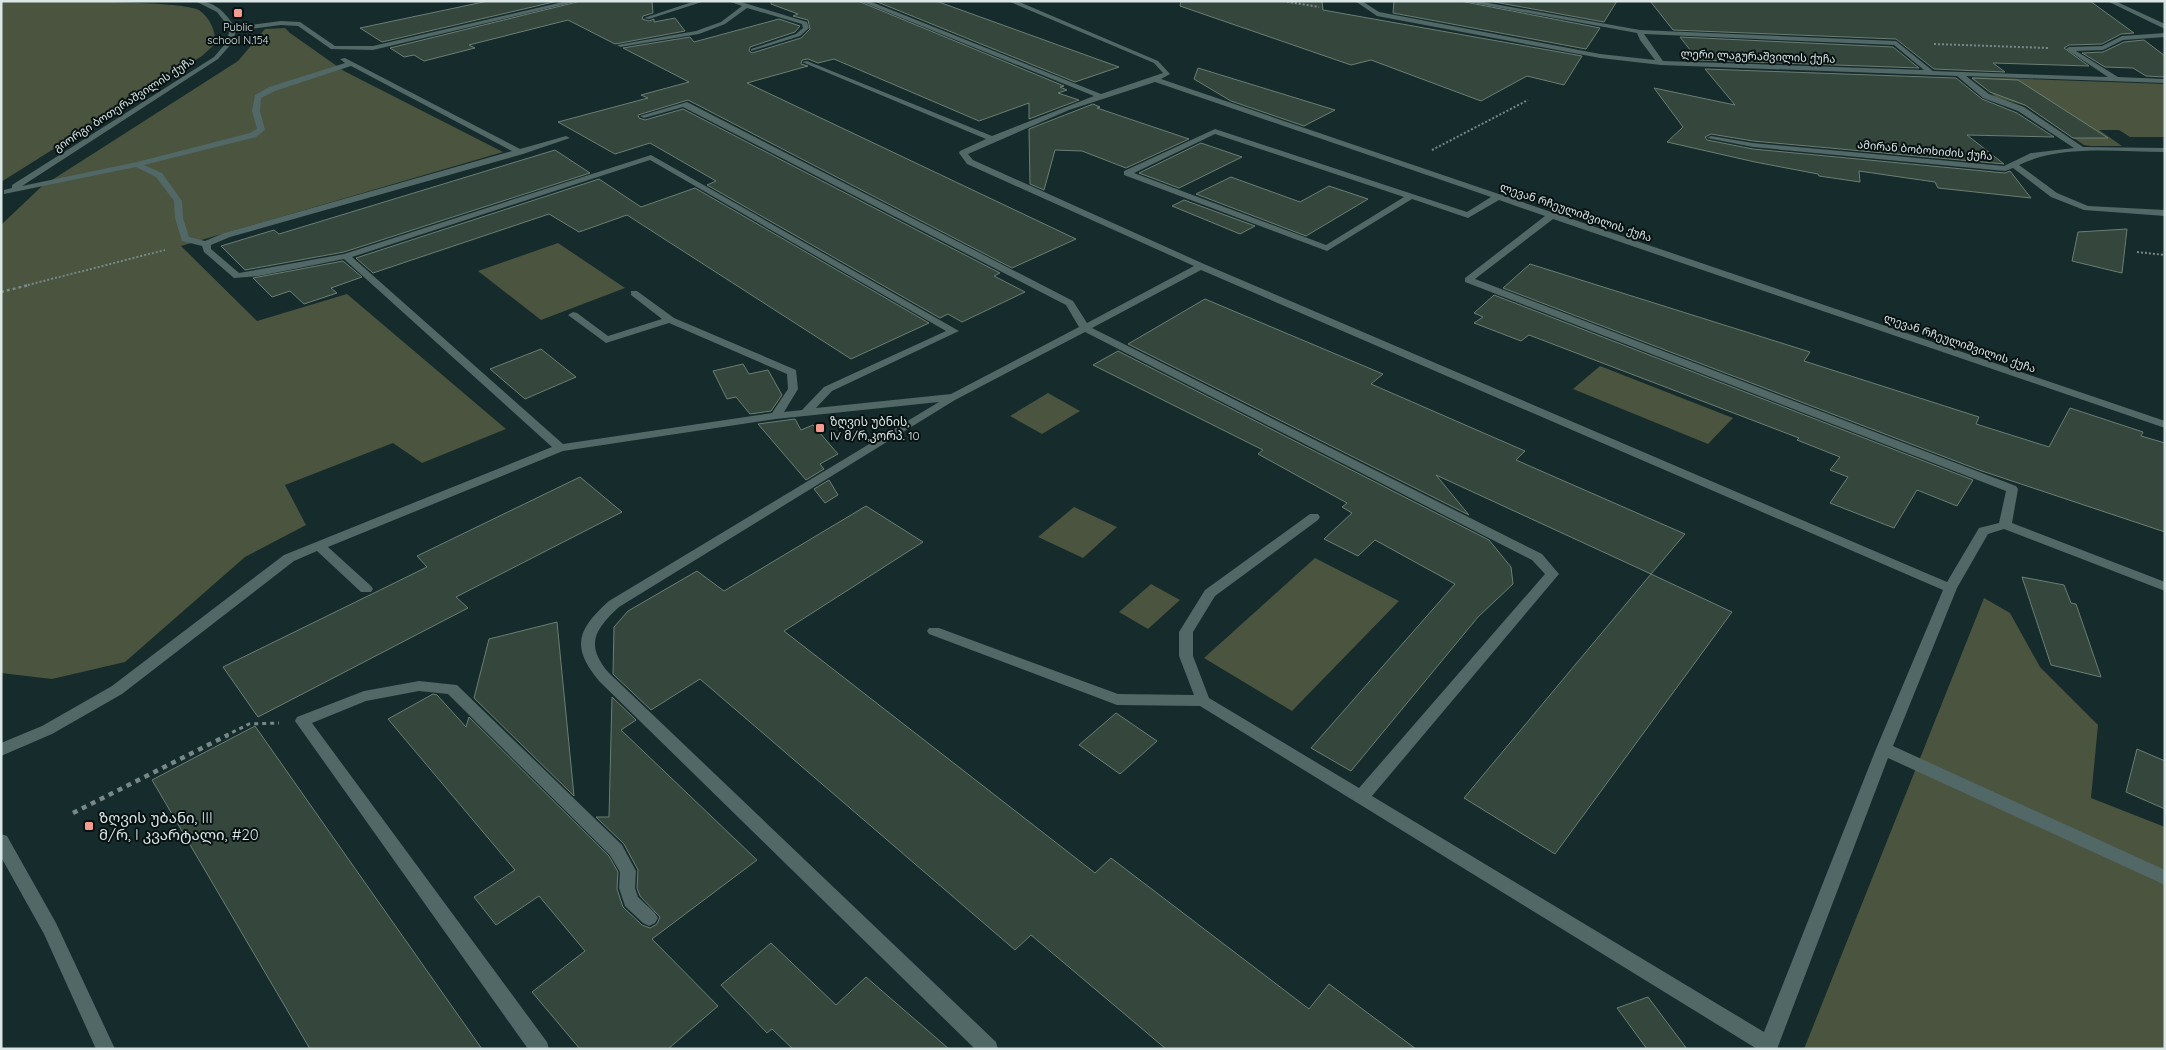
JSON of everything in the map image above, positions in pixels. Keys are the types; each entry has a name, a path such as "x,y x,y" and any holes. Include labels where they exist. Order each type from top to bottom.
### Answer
{"street":[{"path":"198,1 215,3 233,29 281,23 300,24 333,48 347,63 520,152"},
{"path":"4,194 138,164 253,135 261,130 256,111 258,97 272,89 347,63 352,56 373,48 576,1"},
{"path":"646,18 702,1"},
{"path":"731,1 805,23 806,28 798,35 753,50"},
{"path":"863,1 1100,96"},
{"path":"1011,1 1156,62 1166,74 1156,80 1100,96 992,138 963,153 970,162 1200,266 1950,588"},
{"name":"ლერი ლაგურაშვილის ქუჩა","path":"1358,1 1377,14 1600,56 1661,63 2165,81"},
{"path":"1465,1 1640,32 1896,43 1930,72"},
{"path":"2110,1 2165,27"},
{"path":"620,45 697,33 723,23 746,6"},
{"name":"გიორგი ბოთერაშვილის ქუჩა","path":"4,194 216,58 229,43 233,29"},
{"path":"1640,32 1643,40 1661,63"},
{"path":"2069,49 2103,48 2122,38 2165,36"},
{"path":"333,48 373,48"},
{"path":"2069,49 2117,79"},
{"path":"805,62 992,138"},
{"path":"1958,73 1986,96 2022,109 2081,149"},
{"name":"ლევან რჩეულიშვილის ქუჩა","path":"1156,80 2165,425"},
{"path":"644,116 684,104 1070,303 1085,328 1536,556 1552,574 1361,797"},
{"path":"1411,196 1326,248 1127,173 1215,131 1411,196 1468,216 1498,197"},
{"path":"138,164 159,175 178,201 179,218 185,239 206,244 227,235 566,138"},
{"name":"ამირან ბობოხიძის ქუჩა","path":"1711,138 1753,145 2004,169 2034,155 2081,149 2165,150"},
{"path":"206,244 207,250 237,276 346,256 650,157 954,332 828,389 804,413"},
{"path":"2013,165 2054,195 2087,208 2165,213"},
{"path":"1552,215 1468,280 2012,489 2005,525"},
{"path":"346,256 560,448"},
{"path":"988,1049 604,677 589,657 587,638 594,621 614,604 954,397 1200,266"},
{"path":"634,292 670,320 792,372 793,389 776,416"},
{"path":"574,315 606,340 670,320"},
{"path":"1,750 47,730 117,690 289,558 560,448 776,416 954,397"},
{"path":"1202,701 1186,656 1186,632 1210,593 1314,517"},
{"path":"934,631 1117,699 1202,701 1767,1047 1884,749 1950,588 1983,531 2005,525 2165,586"},
{"path":"319,546 366,589"},
{"path":"540,1049 302,721 364,696 419,686 452,690 616,850 628,871 626,888 631,901 649,918"},
{"path":"1884,749 2165,878"},
{"path":"1,841 50,930 106,1049"}],"path":[{"path":"1283,1 1319,7"},
{"path":"1896,43 2069,49"},
{"path":"1430,151 1528,100"},
{"path":"1,292 165,250"},
{"path":"2137,252 2165,255"},
{"path":"73,813 249,724 302,721"}],"green space":[{"path":"1,1 137,3 187,7 199,10 206,17 213,29 216,43 202,56 1,182"},
{"path":"285,28 344,71 503,152 181,246 257,321 347,294 506,429 422,463 393,443 285,485 306,525 245,557 125,662 52,679 1,673 1,225 41,187 238,61 265,29"},
{"path":"1973,77 2165,84 2165,137 2130,137 2119,130 2099,130 2122,146 2084,145 2026,106 1996,97 1972,79"},
{"path":"558,243 625,288 541,320 478,271"},
{"path":"1600,366 1733,418 1708,444 1573,389"},
{"path":"1048,393 1080,411 1042,434 1010,416"},
{"path":"1074,507 1117,527 1083,558 1038,537"},
{"path":"1315,558 1399,601 1292,711 1204,658"},
{"path":"1151,584 1180,600 1148,629 1119,612"},
{"path":"1984,598 2010,613 2040,667 2098,725 2091,798 2165,827 2165,1049 1804,1049"}],"building":[{"path":"488,1 558,1 382,42 360,28"},
{"path":"581,1 652,1 653,13 643,16 642,19 649,21 654,19 654,22 675,18 685,31 615,44 568,20 469,45 475,48 424,61 414,55 404,57 390,48"},
{"path":"771,1 858,1 1064,86 1060,87 1067,90 1058,93 1079,100 1029,119 1029,103 979,121 834,59 818,63 808,59 802,60 801,64 808,66 747,83 1076,239 1012,268 688,100 638,115 639,118 645,120 683,109 1000,273 994,276 1025,292 962,322 948,314 940,318 707,185 716,181 650,143 615,154 558,122 648,98 641,95 689,82 623,48 690,37 694,42 779,19 800,26 795,32 750,47 749,51 752,53 801,38 810,29 808,20 793,16 798,14 771,4"},
{"path":"875,1 936,1 1119,67 1075,82"},
{"path":"1181,1 1322,1 1323,10 1582,56 1564,85 1527,76 1481,101 1371,60 1351,65 1180,6"},
{"path":"1394,1 1460,1 1600,28 1586,49 1393,13"},
{"path":"1489,1 1617,1 1604,22"},
{"path":"1650,1 2090,1 2134,33 2121,34 2102,44 2069,45 2064,48 2089,66 1993,63 2005,72 1934,69 1896,39 1673,30"},
{"path":"1680,37 1893,47 1919,68 1698,60"},
{"path":"2144,40 2165,56 2165,77 2146,76 2133,68 2105,67 2082,53 2103,52 2124,42"},
{"path":"1198,68 1335,110 1304,126 1231,101 1194,79"},
{"path":"1705,69 1956,78 1982,99 2017,113 2054,137 1967,135 2004,164 1753,141 1711,134 1705,137 1707,140 1753,149 2005,173 2010,171 2031,198 1938,188 1935,182 1859,171 1860,182 1819,176 1818,174 1667,142 1683,127 1654,88 1735,105"},
{"path":"1972,78 2018,80 2108,138 2073,138 2025,105 1990,92"},
{"path":"1093,104 1100,107 1097,108 1189,139 1126,168 1082,151 1055,150 1044,190 1030,184 1029,129"},
{"path":"1201,143 1242,157 1179,188 1139,173"},
{"path":"555,150 590,173 344,252 245,270 221,246 274,230 279,234"},
{"path":"1231,177 1300,202 1329,186 1368,199 1306,236 1196,194"},
{"path":"599,179 641,207 695,188 929,323 851,359 627,215 579,232 549,214 373,273 356,258"},
{"path":"1184,200 1255,226 1240,234 1172,206"},
{"path":"2127,229 2122,273 2072,261 2078,232"},
{"path":"343,261 362,277 331,288 337,293 304,304 290,291 272,297 253,278"},
{"path":"1530,264 1810,352 1804,361 1979,417 1976,424 2049,447 2070,408 2143,432 2141,436 2165,443 2165,532 1979,470 1503,288"},
{"path":"1494,295 1973,480 1957,506 1917,490 1894,528 1830,503 1848,477 1830,470 1840,457 1797,440 1799,438 1529,335 1521,341 1474,323 1483,317 1474,313"},
{"path":"1205,299 1383,374 1371,384 1525,451 1516,460 1685,534 1651,574 1436,475 1469,515 1128,344"},
{"path":"541,349 576,377 525,399 490,369"},
{"path":"1118,351 1489,540 1511,567 1513,584 1478,617 1351,771 1311,748 1455,584 1375,540 1358,556 1324,539 1352,513 1342,507 1347,503 1258,454 1263,450 1093,365"},
{"path":"743,364 749,374 768,370 782,395 771,411 750,414 736,397 727,399 713,371"},
{"path":"795,419 801,430 813,425 838,454 820,464 824,469 806,480 758,424"},
{"path":"580,477 622,512 456,597 468,608 258,717 223,667 427,567 417,556"},
{"path":"829,480 838,495 825,503 814,489"},
{"path":"866,506 923,542 784,631 1095,873 1111,858 1309,1009 1329,984 1416,1049 1166,1049 1031,935 1015,950 700,679 651,710 613,674 614,627 628,611 697,571 724,591"},
{"path":"1651,574 1732,612 1555,854 1464,798"},
{"path":"2022,577 2064,585 2071,603 2076,604 2101,677 2051,665"},
{"path":"557,622 574,796 474,698 489,639"},
{"path":"433,694 437,695 466,727 469,717 609,856 618,872 617,889 623,907 642,925 650,928 657,924 660,917 640,896 637,888 638,870 624,844 596,817 609,817 612,697 636,720 621,730 757,860 652,939 718,1006 668,1049 580,1049 532,992 585,951 539,896 496,925 474,897 515,870 388,719"},
{"path":"1116,713 1157,741 1120,774 1079,745"},
{"path":"255,726 482,1049 310,1049 152,780"},
{"path":"2137,749 2165,761 2165,809 2126,792"},
{"path":"771,943 836,1005 866,977 949,1049 793,1049 772,1029 767,1033 721,985"},
{"path":"1648,997 1687,1049 1647,1049 1617,1008"}],"place":[{"name":"Public school N.154","path":"238,13"},
{"name":"ზღვის უბნის, IV მ/რ,კორპ. 10","path":"820,428"},
{"name":"ზღვის უბანი, III მ/რ, I კვარტალი, #20","path":"89,826"}]}
